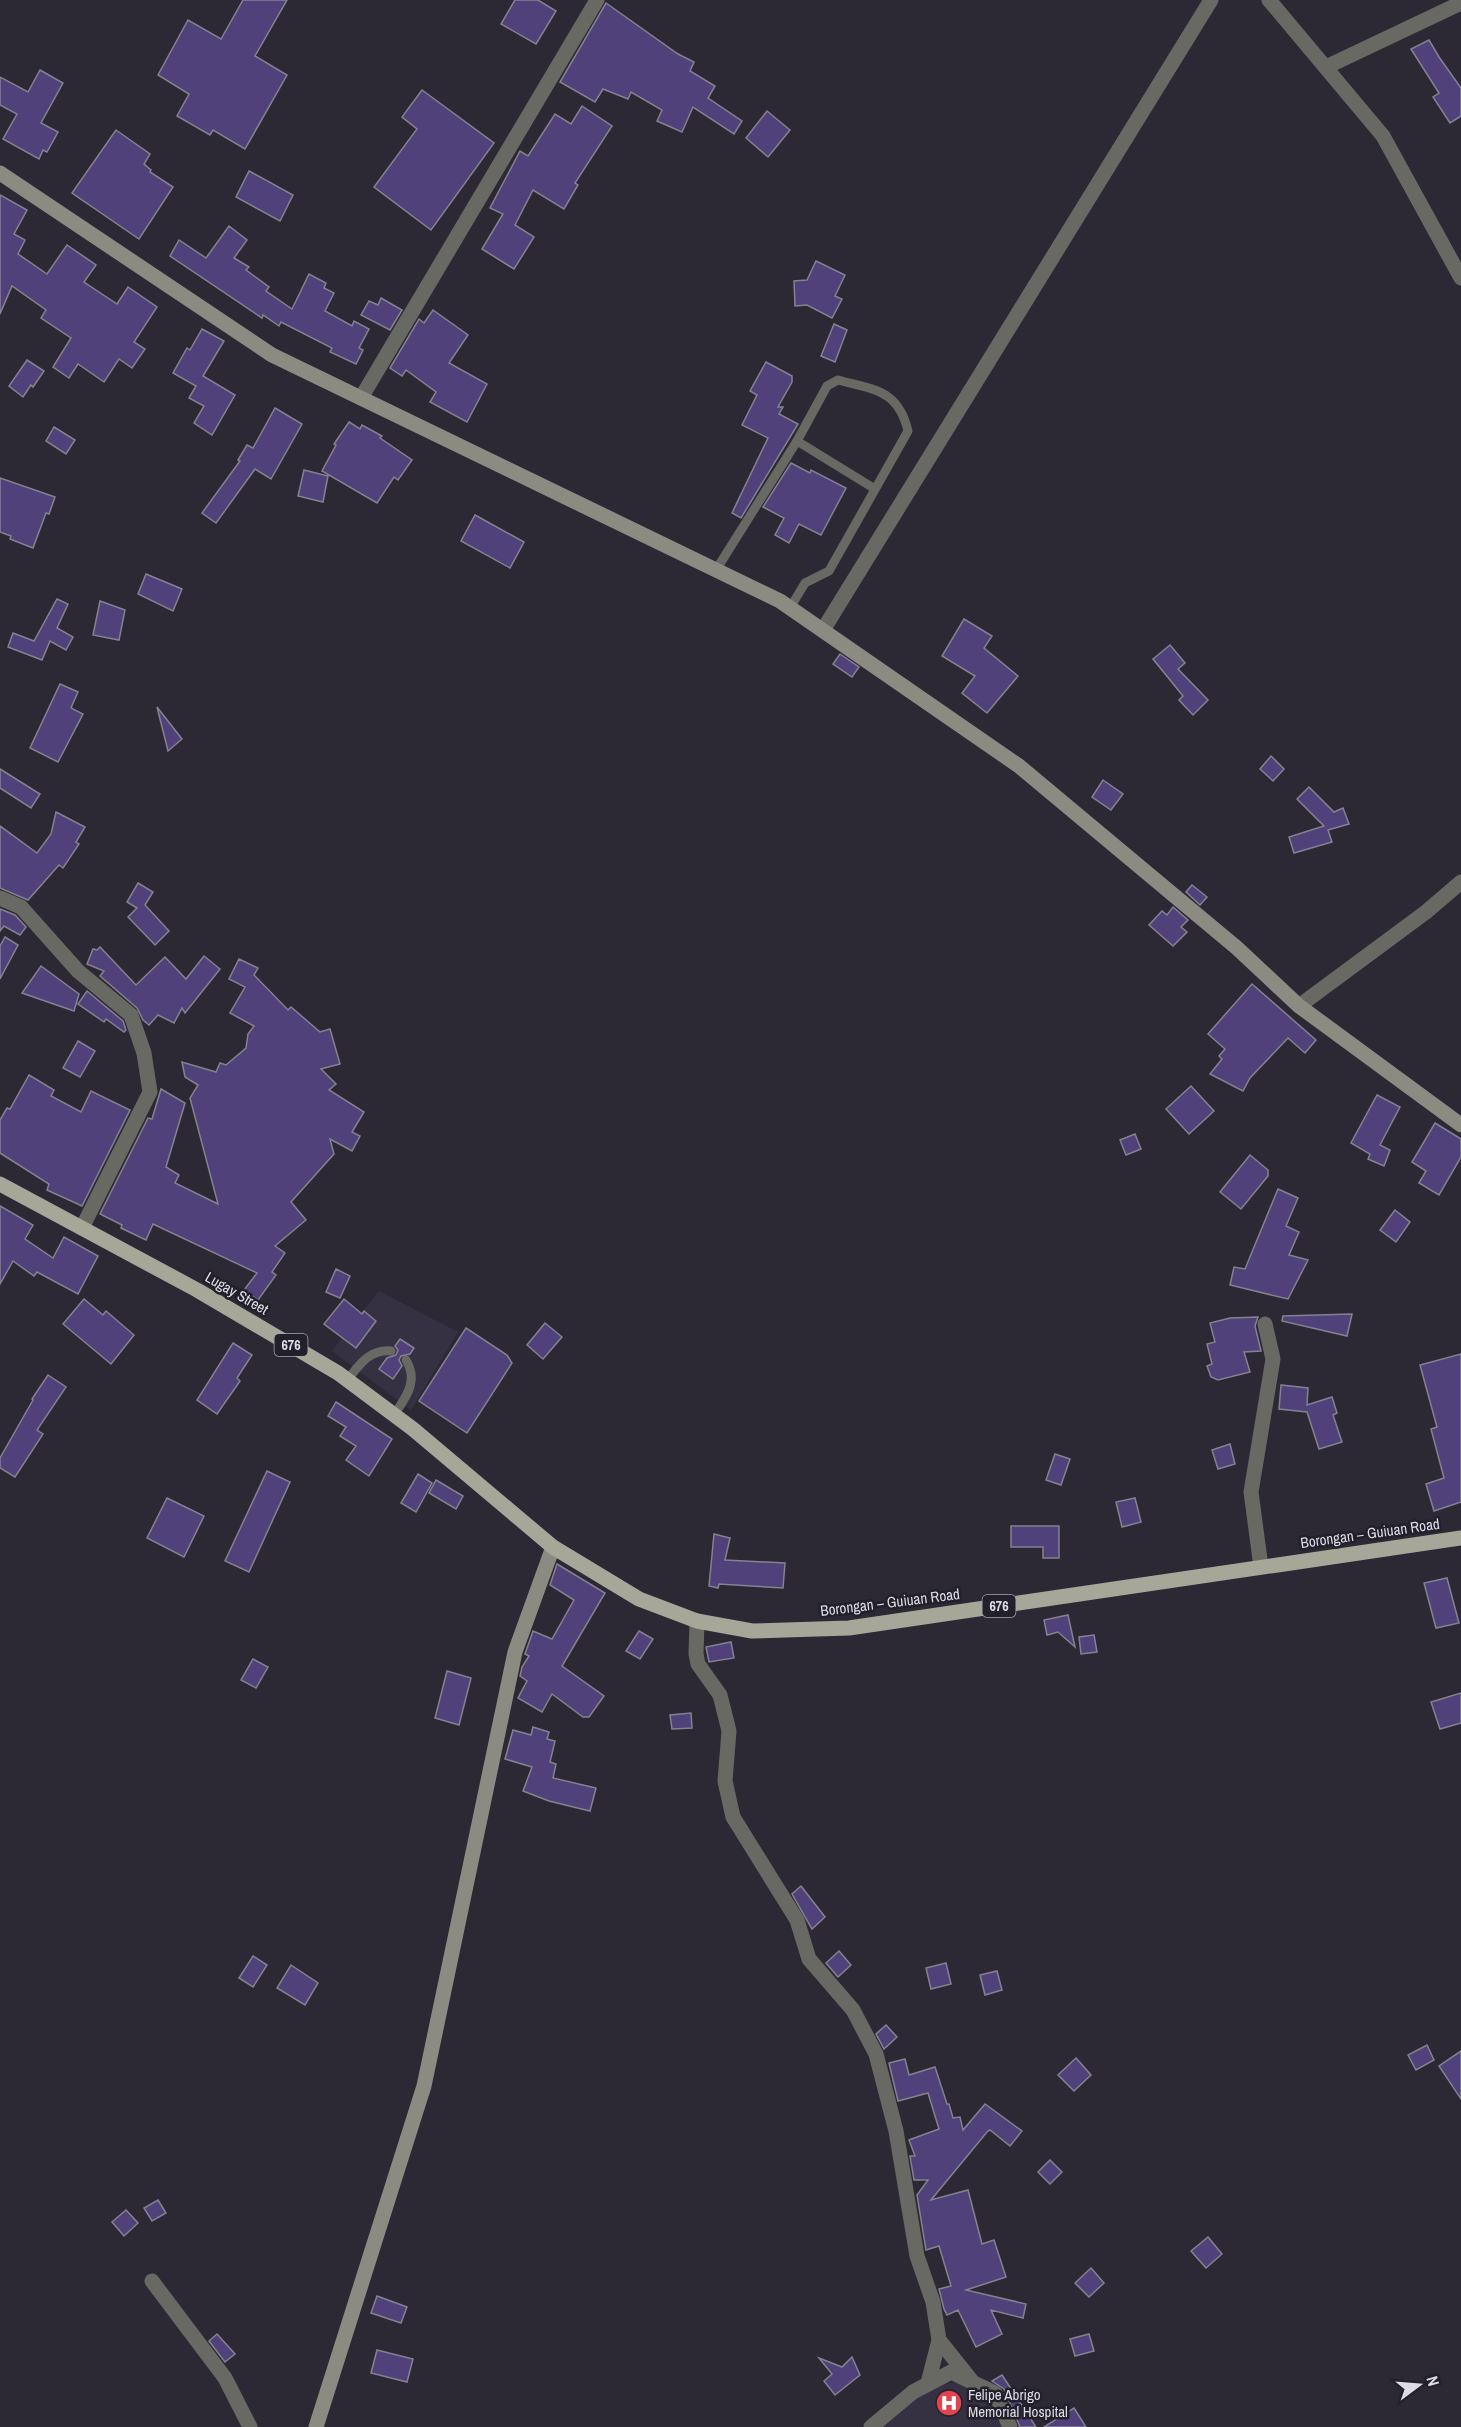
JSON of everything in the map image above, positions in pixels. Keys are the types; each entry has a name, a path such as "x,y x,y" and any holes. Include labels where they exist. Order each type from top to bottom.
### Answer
{"main road":[{"name":"Lugay Street","path":"0,1184 197,1290 348,1379 553,1547"},
{"name":"Borongan – Guiuan Road","path":"553,1547 639,1599 697,1622 752,1631 849,1628 1461,1538"}],"street":[{"path":"362,398 597,0"},
{"path":"823,630 1211,0"},
{"path":"1269,0 1383,136 1461,278"},
{"path":"1326,67 1461,3"},
{"path":"0,173 272,355 790,608 1019,766 1237,948 1299,1006 1461,1125"},
{"path":"1299,1006 1426,912 1461,882"},
{"path":"0,897 21,907 78,971 131,1014 144,1053 150,1092 82,1228"},
{"path":"1261,1568 1251,1492 1273,1359 1265,1324"},
{"path":"316,2427 424,2086 515,1652 553,1547"},
{"path":"697,1622 698,1664 720,1695 729,1731 725,1781 733,1817 797,1920 809,1959 853,2010 876,2054 896,2131 917,2256 933,2302 939,2340 928,2383"},
{"path":"152,2282 225,2378 250,2427"},
{"path":"939,2340 972,2382"},
{"path":"871,2427 913,2392 951,2372 995,2393 1010,2427"}],"lane":[{"path":"716,570 797,441 827,386 838,380 886,393 904,414 908,431 829,571 805,583 790,608"},
{"path":"797,441 875,489"},
{"path":"348,1379 370,1355 384,1350 391,1351"},
{"path":"394,1415 412,1384 412,1375 406,1360"}],"shaded area":[{"path":"379,1291 458,1332 411,1410 332,1351"},
{"name":"Felipe Abrigo Memorial Hospital","path":"944,2383 961,2383 984,2394 1002,2427 880,2427 921,2394"}],"building":[{"path":"243,0 287,0 255,56 287,75 245,149 213,130 210,135 177,116 189,94 158,75 188,20 221,39"},
{"path":"515,0 538,0 556,11 536,44 501,24"},
{"path":"606,3 678,54 694,62 690,71 715,86 708,98 742,121 734,134 693,107 682,132 657,121 662,110 631,92 628,99 603,89 595,102 560,82"},
{"path":"1429,40 1461,88 1461,116 1450,123 1433,97 1439,93 1411,49"},
{"path":"40,70 63,83 41,123 58,132 47,152 43,150 39,159 3,139 17,114 0,105 0,77 28,92"},
{"path":"422,90 494,143 431,230 374,187 417,129 402,117"},
{"path":"582,106 612,126 575,183 578,185 564,209 533,190 515,225 534,237 514,269 482,249 503,214 490,208 520,151 528,156 555,114 571,124"},
{"path":"767,111 790,130 768,157 746,138"},
{"path":"116,130 150,154 144,164 151,170 150,172 173,187 139,239 72,193"},
{"path":"249,171 293,195 280,221 236,197"},
{"path":"0,195 27,210 14,234 25,240 18,254 47,274 67,245 96,265 84,282 117,304 128,287 157,307 134,342 145,349 132,368 119,359 104,382 78,364 69,378 53,367 71,338 41,318 46,310 12,286 0,314"},
{"path":"229,226 247,240 234,258 249,267 246,270 269,287 266,291 292,309 309,274 326,283 324,288 334,293 325,311 352,326 354,321 369,329 359,348 363,350 356,364 330,352 332,348 281,322 279,326 263,315 262,318 170,256 179,240 206,258"},
{"path":"816,261 845,275 835,296 842,299 832,318 807,305 795,306 794,281 807,280"},
{"path":"381,298 402,310 390,330 361,315 369,301 378,305"},
{"path":"433,310 468,335 449,363 487,384 467,422 430,402 436,392 406,370 402,376 390,368 419,319 424,323"},
{"path":"834,324 847,330 835,362 821,356"},
{"path":"202,329 224,341 203,376 235,395 212,435 194,423 204,406 189,398 196,386 173,373 187,348 190,350"},
{"path":"27,360 44,371 23,397 9,386"},
{"path":"766,362 792,376 792,382 778,407 783,407 779,414 798,424 741,518 732,513 768,438 742,425 757,395 750,391"},
{"path":"275,408 302,424 271,479 255,469 216,523 202,513 240,461 238,460 247,445 253,448"},
{"path":"349,422 360,429 362,425 382,436 380,438 412,460 398,480 394,477 377,503 322,471 336,445 334,444"},
{"path":"54,427 75,440 66,454 46,441"},
{"path":"791,463 810,473 811,470 846,488 821,535 799,524 789,543 775,535 784,518 763,507"},
{"path":"304,470 328,476 323,502 298,496"},
{"path":"0,478 55,497 49,514 46,513 33,548 10,539 11,536 0,532"},
{"path":"475,515 524,542 510,568 461,541"},
{"path":"146,574 182,589 173,611 138,594"},
{"path":"57,599 68,604 57,628 73,637 66,650 50,641 42,660 8,647 13,633 34,641"},
{"path":"100,601 125,610 119,640 93,635"},
{"path":"964,619 992,636 984,648 1018,676 987,713 962,693 975,676 942,656"},
{"path":"1170,645 1185,663 1178,669 1208,700 1193,715 1179,700 1183,696 1153,659"},
{"path":"840,654 859,667 852,677 833,664"},
{"path":"60,684 78,692 71,708 83,714 58,762 30,748"},
{"path":"157,707 182,739 168,751"},
{"path":"1271,756 1284,769 1273,781 1260,769"},
{"path":"0,769 40,794 31,808 0,788"},
{"path":"1103,780 1123,794 1111,810 1092,797"},
{"path":"1309,787 1334,812 1343,808 1349,824 1328,830 1332,842 1294,853 1289,837 1324,826 1297,799"},
{"path":"56,812 85,827 76,842 79,844 63,868 59,865 28,900 0,888 0,826 37,853 51,834"},
{"path":"138,883 153,892 145,905 169,931 155,945 128,917 137,908 127,902"},
{"path":"1192,885 1207,897 1200,905 1186,892"},
{"path":"1173,907 1188,920 1181,927 1187,932 1173,946 1149,925 1162,911 1167,915"},
{"path":"0,909 15,915 26,927 20,935 4,926 0,931"},
{"path":"5,937 18,945 0,979 0,946"},
{"path":"100,947 136,985 165,957 186,979 204,956 220,969 185,1013 182,1008 174,1023 158,1015 149,1025 143,1020 137,1008 100,976 104,971 87,964 93,949 97,950"},
{"path":"239,959 258,968 254,975 288,1010 291,1007 320,1032 330,1029 340,1064 321,1069 336,1084 329,1090 364,1112 352,1132 360,1136 352,1151 330,1139 334,1154 291,1202 306,1220 275,1246 285,1253 272,1272 276,1275 258,1300 244,1290 257,1273 153,1224 146,1240 121,1228 122,1225 100,1214 148,1118 152,1119 161,1089 185,1103 166,1167 179,1175 175,1183 218,1204 190,1098 198,1085 185,1077 182,1062 216,1072 220,1063 226,1065 246,1048 248,1034 254,1026 230,1013 245,987 229,979"},
{"path":"41,966 79,994 74,1011 22,993"},
{"path":"1252,984 1316,1040 1305,1053 1288,1038 1250,1078 1243,1091 1210,1074 1222,1059 1219,1056 1225,1049 1208,1034"},
{"path":"87,991 123,1021 126,1030 124,1032 106,1019 104,1022 78,1004"},
{"path":"78,1041 95,1051 80,1077 63,1068"},
{"path":"29,1075 54,1090 51,1096 81,1112 91,1091 130,1110 82,1206 47,1190 49,1184 0,1153 0,1120 7,1108 10,1109"},
{"path":"1191,1086 1214,1111 1189,1134 1166,1109"},
{"path":"1377,1095 1400,1107 1380,1145 1390,1150 1384,1166 1368,1159 1370,1154 1351,1143"},
{"path":"1435,1123 1461,1139 1461,1157 1439,1195 1419,1183 1426,1171 1412,1162"},
{"path":"1135,1134 1141,1149 1126,1155 1120,1140"},
{"path":"1250,1155 1268,1170 1268,1176 1241,1209 1220,1192"},
{"path":"1278,1189 1298,1198 1286,1226 1299,1232 1289,1255 1308,1260 1288,1299 1230,1285 1234,1267 1245,1269"},
{"path":"0,1206 33,1225 25,1239 53,1258 64,1237 98,1256 78,1294 37,1272 34,1276 13,1261 0,1284"},
{"path":"1395,1210 1410,1222 1396,1242 1380,1230"},
{"path":"336,1269 350,1276 340,1298 326,1292"},
{"path":"84,1299 103,1315 106,1311 134,1335 111,1364 63,1324"},
{"path":"344,1299 362,1314 364,1311 376,1321 356,1348 324,1324"},
{"path":"1352,1314 1347,1336 1282,1321 1283,1316"},
{"path":"1258,1317 1255,1326 1261,1351 1244,1352 1250,1372 1218,1380 1211,1377 1207,1366 1212,1364 1207,1344 1215,1342 1210,1323 1230,1318"},
{"path":"545,1323 562,1337 543,1359 527,1345"},
{"path":"466,1328 507,1355 512,1363 467,1433 419,1401"},
{"path":"400,1339 414,1348 410,1354 401,1356 399,1360 402,1366 393,1379 379,1369 387,1358 396,1355 398,1350 395,1346"},
{"path":"233,1343 252,1355 237,1378 240,1381 217,1414 197,1400"},
{"path":"1461,1354 1461,1502 1434,1511 1426,1484 1444,1478 1431,1429 1437,1427 1420,1365"},
{"path":"48,1375 66,1387 37,1430 43,1434 15,1477 0,1468 0,1458 32,1399"},
{"path":"1281,1385 1308,1388 1307,1405 1332,1397 1337,1413 1333,1415 1342,1442 1319,1449 1307,1412 1279,1409"},
{"path":"336,1402 392,1439 369,1476 346,1460 356,1446 340,1436 346,1427 328,1416"},
{"path":"1230,1444 1235,1464 1218,1469 1212,1450"},
{"path":"1055,1454 1070,1459 1061,1485 1046,1480"},
{"path":"267,1471 290,1482 249,1572 225,1561"},
{"path":"418,1474 432,1483 416,1512 401,1503"},
{"path":"436,1480 463,1496 456,1509 429,1493"},
{"path":"167,1498 204,1516 184,1557 147,1538"},
{"path":"1135,1498 1141,1522 1122,1527 1116,1502"},
{"path":"1011,1526 1059,1526 1059,1558 1043,1558 1043,1547 1011,1547"},
{"path":"714,1534 730,1538 725,1560 785,1563 783,1588 719,1584 718,1588 709,1586"},
{"path":"557,1564 605,1593 562,1666 604,1696 589,1717 583,1717 552,1694 542,1712 518,1698 527,1681 520,1676 522,1667 529,1656 525,1654 533,1631 552,1639 574,1600 550,1585"},
{"path":"1447,1578 1459,1623 1436,1628 1424,1583"},
{"path":"1068,1615 1075,1647 1058,1632 1047,1635 1044,1620"},
{"path":"639,1631 653,1639 640,1659 626,1651"},
{"path":"1094,1635 1097,1652 1081,1654 1079,1637"},
{"path":"731,1642 734,1658 709,1662 706,1647"},
{"path":"253,1659 268,1667 256,1688 241,1680"},
{"path":"447,1671 471,1678 459,1725 435,1718"},
{"path":"1461,1693 1461,1723 1440,1729 1431,1702"},
{"path":"691,1713 692,1728 672,1729 670,1715"},
{"path":"533,1727 549,1732 547,1739 555,1741 550,1762 556,1764 553,1778 596,1788 590,1811 549,1801 523,1791 532,1767 505,1759 513,1730 531,1735"},
{"path":"801,1886 825,1917 812,1929 792,1894"},
{"path":"839,1951 851,1965 838,1977 826,1963"},
{"path":"253,1956 267,1965 253,1987 239,1978"},
{"path":"946,1963 951,1984 931,1989 926,1968"},
{"path":"291,1965 318,1983 305,2005 277,1988"},
{"path":"997,1971 1002,1990 985,1995 980,1975"},
{"path":"886,2025 897,2037 884,2049 876,2034"},
{"path":"1427,2045 1434,2060 1416,2070 1408,2055"},
{"path":"1461,2051 1461,2099 1439,2066"},
{"path":"1076,2058 1091,2075 1074,2091 1058,2075"},
{"path":"905,2059 909,2075 935,2067 953,2118 960,2117 963,2130 985,2104 1022,2131 1010,2146 990,2130 987,2132 931,2200 968,2190 982,2244 994,2240 1006,2277 966,2290 1026,2304 1023,2318 991,2310 1002,2334 976,2347 958,2310 947,2315 944,2309 939,2289 951,2286 939,2246 926,2250 917,2195 928,2180 914,2180 910,2156 915,2156 909,2140 939,2129 928,2093 898,2101 889,2063"},
{"path":"1050,2160 1062,2172 1050,2184 1038,2172"},
{"path":"158,2200 166,2213 152,2221 144,2208"},
{"path":"126,2210 138,2223 124,2236 112,2222"},
{"path":"1208,2237 1222,2254 1206,2268 1191,2251"},
{"path":"1091,2268 1104,2283 1089,2297 1075,2283"},
{"path":"377,2296 407,2307 401,2323 371,2313"},
{"path":"217,2334 235,2354 225,2362 209,2341"},
{"path":"1089,2334 1094,2351 1075,2356 1070,2339"},
{"path":"377,2350 413,2359 407,2382 371,2373"},
{"path":"852,2357 860,2375 835,2395 824,2381 832,2374 819,2358 842,2367"},
{"path":"1002,2375 1036,2427 1020,2427 1004,2389 992,2381"},
{"path":"1074,2408 1086,2427 1044,2427"}],"place":[{"name":"Felipe Abrigo Memorial Hospital","path":"949,2403"}]}
